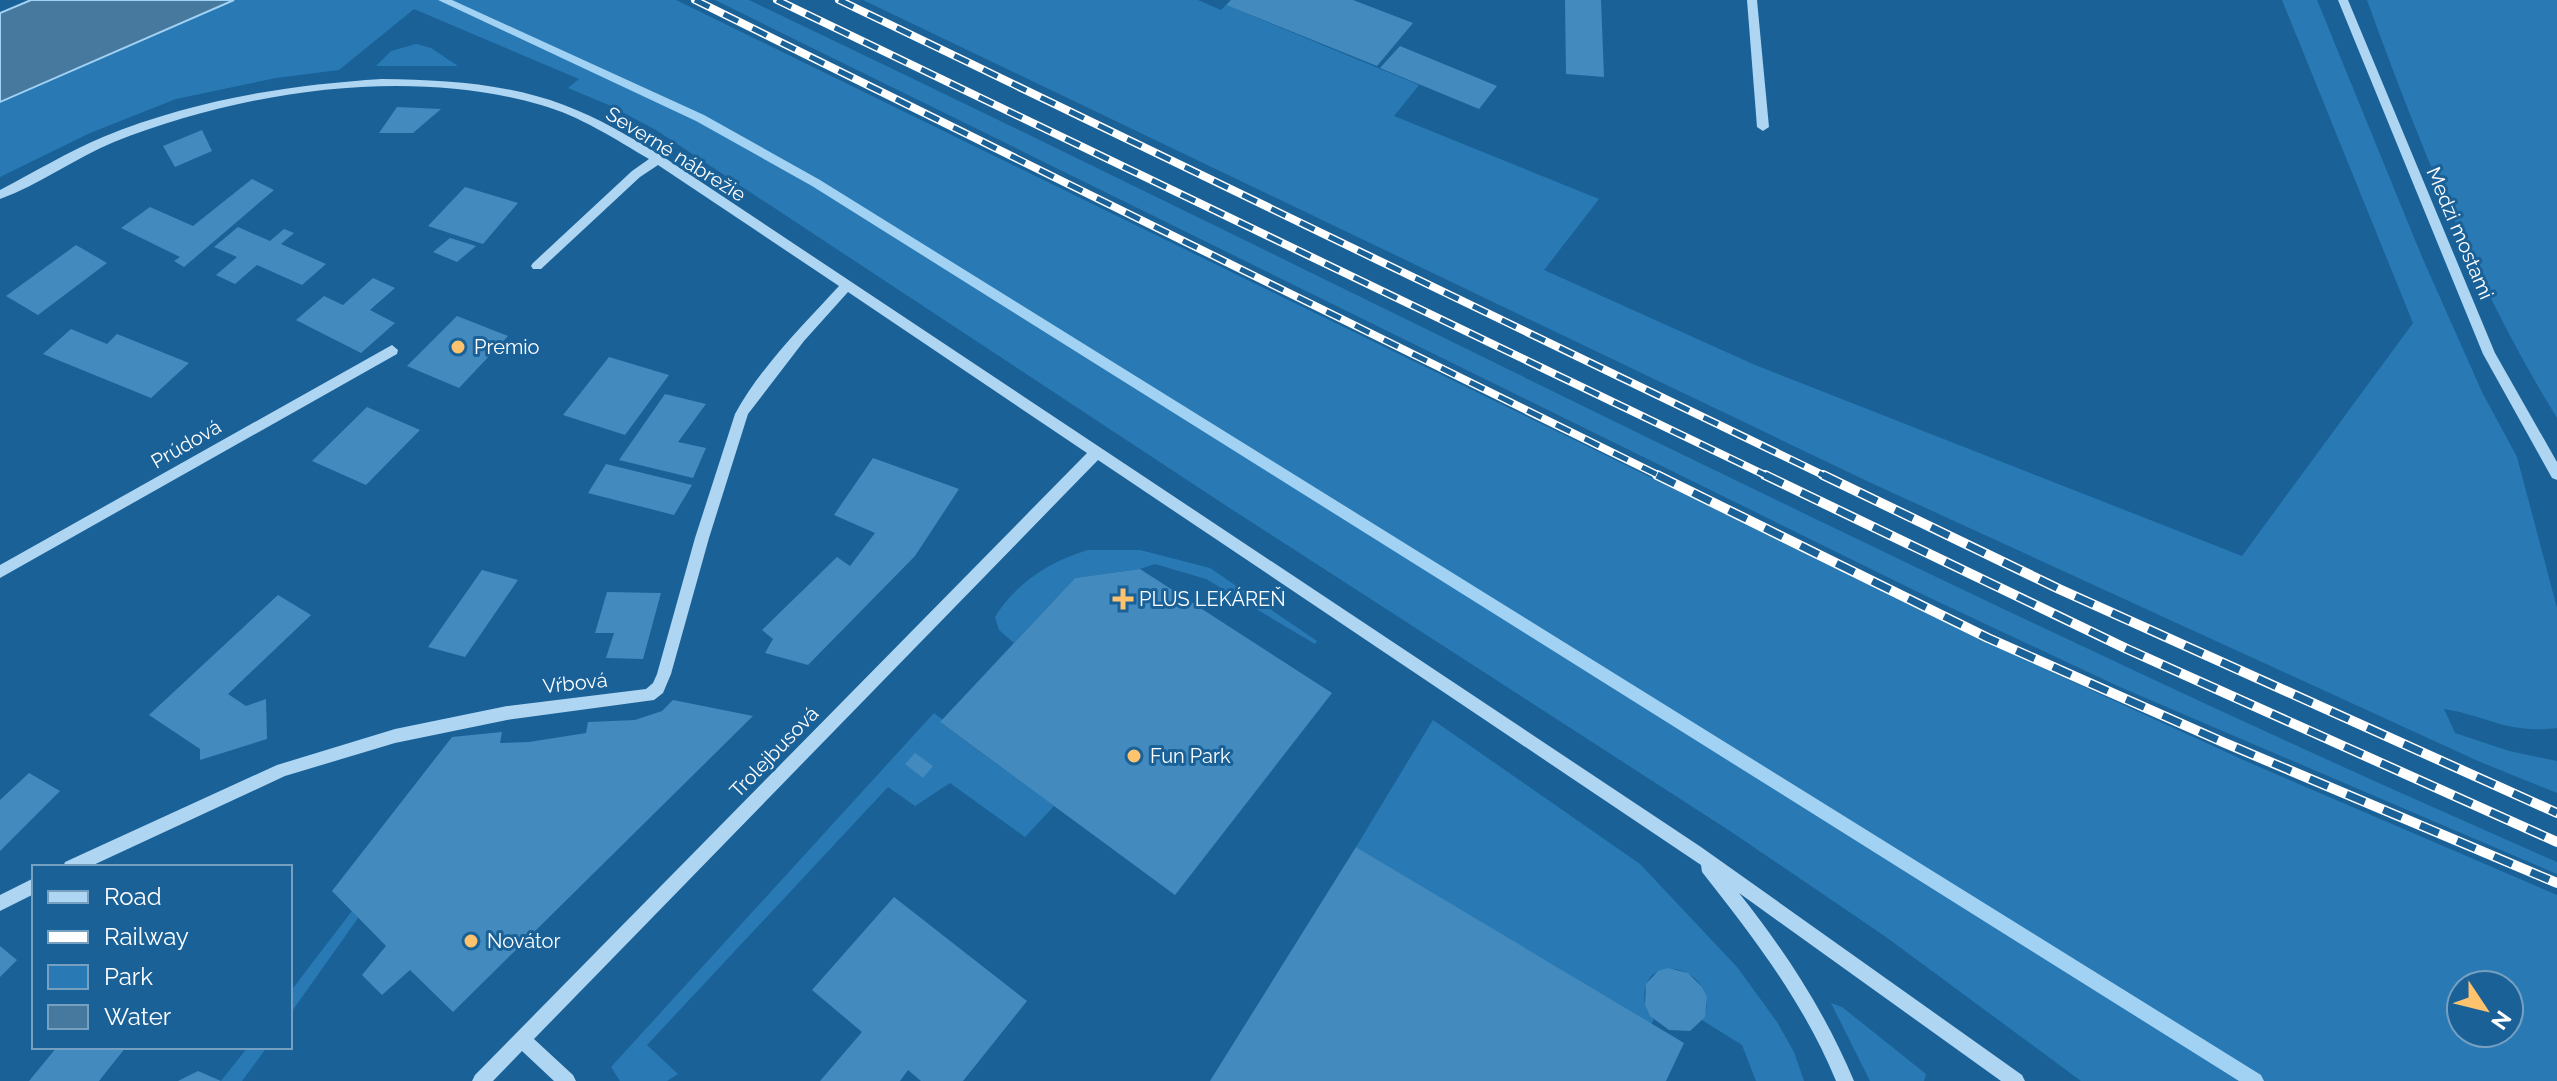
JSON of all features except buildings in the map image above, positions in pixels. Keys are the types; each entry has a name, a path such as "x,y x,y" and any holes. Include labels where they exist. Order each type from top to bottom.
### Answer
{"street":[{"path":"1752,0 1763,127"},
{"name":"Medzi mostami","path":"2343,0 2489,354 2557,474"},
{"name":"Severné nábrežie","path":"0,195 73,156 145,126 242,100 345,85 448,85 502,92 581,116 658,159 1695,852 2005,1077"},
{"path":"537,266 636,174 658,159"},
{"name":"Vŕbová","path":"75,865 282,770 395,736 507,713 638,699 658,688 742,414 799,338 846,286"},
{"name":"Prúdová","path":"0,572 392,350"},
{"name":"Trolejbusová","path":"481,1081 1097,452"},
{"path":"1695,852 1762,934 1801,991 1835,1054 1845,1081"},
{"path":"0,903 32,887"},
{"path":"522,1039 567,1081"}],"green space":[{"path":"234,0 676,0 1993,645 2250,763 2557,895 2557,1081 2081,1081 1886,937 1733,833 1225,505 656,130 568,88 579,79 414,9 339,70 276,78 176,99 90,133 0,177 0,102"},
{"path":"715,0 749,0 1875,548 2328,760 2557,862 2557,874 2120,687 1926,596"},
{"path":"863,0 1198,0 1221,10 1226,5 1419,85 1394,116 1599,199 1544,270 1755,365 2242,556 2413,323 2282,0 2317,0 2422,257 2482,392 2517,457 2557,608 2557,728 2524,729 2444,709 2455,733 2509,751 2557,761 2557,793 2478,761 1869,482"},
{"path":"2367,0 2557,0 2557,418 2475,266 2407,107"},
{"path":"416,44 431,48 458,66 376,66 391,51"},
{"path":"1088,550 1140,550 1210,568 1317,641 1315,644 1206,579 1155,564 1075,578 1014,643 999,630 995,617 1024,584 1060,560"},
{"path":"934,713 943,720 941,723 1054,806 1025,837 950,783 915,806 888,787 647,1045 678,1074 667,1081 620,1081 611,1067"},
{"path":"1433,720 1640,864 1737,967 1777,1022 1794,1052 1804,1081 1756,1081 1742,1045 1702,1020 1706,997 1702,986 1684,972 1662,970 1651,976 1644,998 1654,1020 1651,1024 1356,847"},
{"path":"352,911 358,918 292,1011 292,989"},
{"path":"1831,1003 1842,1007 1926,1074 1924,1081 1870,1081"},
{"path":"246,1049 266,1049 242,1081 221,1081"}],"water":[{"path":"31,0 234,0 0,102 0,13"}],"waterway":[{"path":"443,0 700,118 816,183 2255,1081"}],"railway":[{"path":"695,0 1662,477"},
{"path":"777,0 1769,477"},
{"path":"839,0 1827,477"},
{"path":"1657,475 1988,638 2225,743 2557,883"},
{"path":"1765,475 2127,649 2557,842"},
{"path":"1823,475 2059,589 2557,813"}],"place":[{"name":"Premio","path":"458,347"},
{"name":"PLUS LEKÁREŇ","path":"1123,599"},
{"name":"Fun Park","path":"1134,756"},
{"name":"Novátor","path":"471,941"}]}
